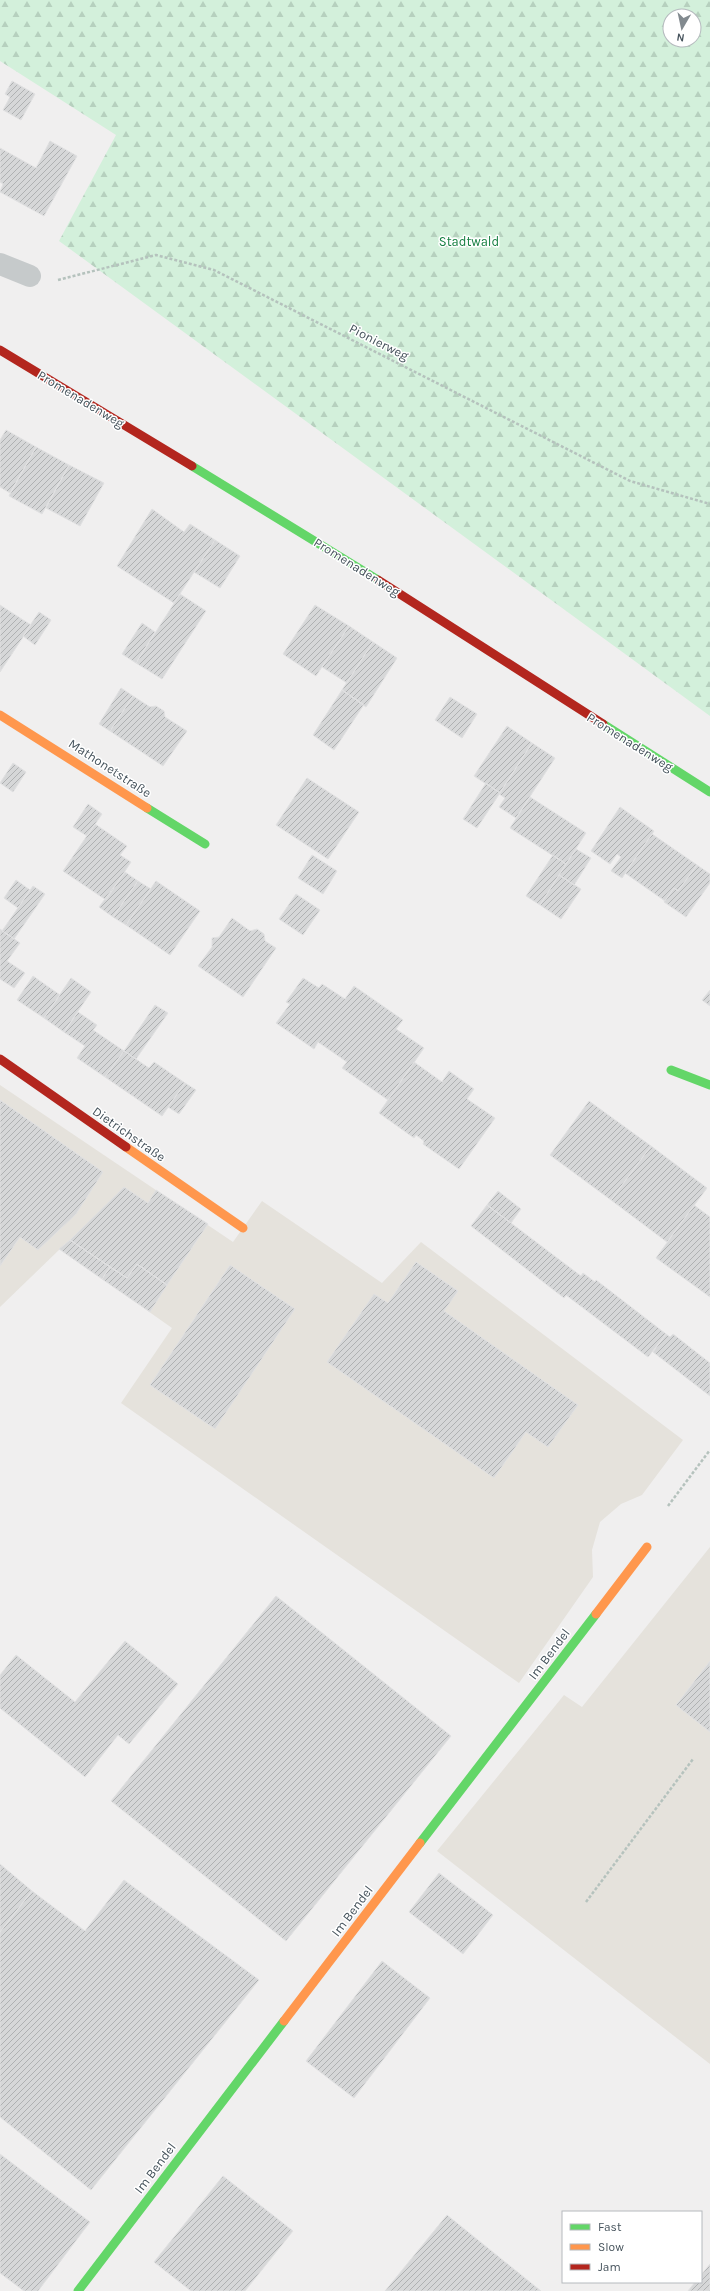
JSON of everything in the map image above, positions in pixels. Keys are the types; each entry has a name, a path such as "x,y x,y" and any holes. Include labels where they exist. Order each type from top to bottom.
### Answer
{"street":[{"path":"0,264 30,276"},
{"name":"Promenadenweg","path":"0,350 295,528 710,792"},
{"name":"Mathonetstraße","path":"0,715 205,844"},
{"name":"Dietrichstraße","path":"0,1059 244,1228"},
{"path":"671,1070 710,1085"},
{"name":"Im Bendel","path":"78,2291 647,1547"}],"path":[{"name":"Pionierweg","path":"30,276 56,281 156,255 214,270 630,481 710,504"},
{"path":"668,1506 710,1450"},
{"path":"586,1902 694,1759"}],"shaded area":[{"path":"0,1085 233,1242 262,1201 382,1283 421,1242 683,1440 642,1495 621,1504 600,1522 592,1550 593,1577 519,1683 121,1403 172,1328 60,1249 0,1307"},
{"path":"710,1547 710,2064 437,1851 564,1695 582,1707"}],"green space":[{"name":"Stadtwald","path":"0,0 710,0 710,716 59,241 116,135 0,61"}],"building":[{"path":"12,81 35,94 21,120 3,110 10,97 5,94"},
{"path":"50,141 77,156 44,216 0,192 3,184 0,182 0,148 36,168"},
{"path":"6,430 36,447 10,493 0,487 0,440"},
{"path":"36,447 69,465 42,514 9,496"},
{"path":"69,465 104,483 80,526 46,508"},
{"path":"152,509 184,532 190,524 215,540 174,603 117,566"},
{"path":"215,540 240,556 220,588 194,572"},
{"path":"180,594 206,611 162,679 136,663"},
{"path":"0,605 31,625 0,672"},
{"path":"315,605 349,626 316,676 283,654"},
{"path":"39,612 51,620 35,645 23,636"},
{"path":"142,623 155,632 136,663 122,654"},
{"path":"349,626 373,642 347,683 322,667"},
{"path":"373,642 397,658 366,707 342,690"},
{"path":"121,688 133,696 110,731 99,724"},
{"path":"342,690 363,704 363,706 334,750 313,735"},
{"path":"133,696 150,707 156,706 164,711 165,717 187,731 163,766 110,731"},
{"path":"450,697 477,714 462,738 435,720"},
{"path":"507,726 532,743 500,793 474,776"},
{"path":"532,743 555,758 516,818 499,807 505,798 499,794"},
{"path":"13,763 26,772 13,792 0,783"},
{"path":"307,778 359,812 328,859 276,825"},
{"path":"486,783 500,793 477,828 463,819"},
{"path":"530,797 586,833 566,864 510,828"},
{"path":"88,804 102,814 87,836 73,827"},
{"path":"620,807 654,831 622,878 611,871 621,857 617,854 610,864 591,851"},
{"path":"95,824 127,846 120,855 131,862 106,900 63,871"},
{"path":"652,834 697,865 678,891 674,888 665,901 625,873"},
{"path":"576,849 591,858 574,885 559,875"},
{"path":"312,855 337,871 323,894 298,878"},
{"path":"553,855 566,864 540,905 526,896"},
{"path":"697,865 710,874 710,883 686,917 664,902 674,888 678,891"},
{"path":"125,872 138,881 113,917 99,907"},
{"path":"559,875 581,889 561,919 540,905"},
{"path":"16,880 30,890 18,908 4,898"},
{"path":"138,881 151,889 126,925 113,917"},
{"path":"156,881 200,911 170,955 126,925"},
{"path":"33,886 45,894 14,939 2,931"},
{"path":"296,894 320,910 303,935 279,919"},
{"path":"232,918 250,931 257,929 264,934 265,941 276,948 243,997 198,966 212,947 212,938 219,937"},
{"path":"0,929 20,943 7,961 25,973 14,988 0,979"},
{"path":"33,976 60,995 44,1018 17,1000"},
{"path":"71,978 91,992 64,1032 44,1018"},
{"path":"303,978 319,988 322,984 345,999 354,986 403,1020 396,1029 424,1048 388,1100 342,1068 347,1062 318,1042 314,1049 276,1023 290,1004 286,1002"},
{"path":"710,990 710,1006 702,1000"},
{"path":"155,1005 168,1013 136,1059 124,1051"},
{"path":"78,1012 97,1025 93,1030 124,1051 105,1077 77,1058 85,1046 64,1032"},
{"path":"124,1051 149,1068 154,1062 185,1083 162,1116 105,1077"},
{"path":"414,1062 442,1082 449,1071 474,1089 467,1099 495,1118 459,1169 423,1144 424,1141 416,1135 414,1138 379,1113"},
{"path":"185,1083 196,1090 179,1114 168,1107"},
{"path":"0,1100 103,1172 76,1214 38,1250 20,1237 0,1266"},
{"path":"589,1101 651,1146 611,1200 550,1155"},
{"path":"651,1146 707,1188 667,1242 611,1200"},
{"path":"124,1187 148,1203 156,1190 208,1224 167,1285 137,1264 127,1278 70,1240"},
{"path":"498,1191 521,1209 511,1223 487,1205"},
{"path":"487,1205 581,1276 583,1273 595,1282 596,1280 666,1334 648,1357 566,1295 564,1298 471,1226"},
{"path":"694,1205 710,1217 710,1297 656,1258"},
{"path":"70,1240 110,1267 102,1279 59,1249"},
{"path":"416,1262 458,1291 444,1311 578,1405 548,1447 526,1432 494,1478 327,1362 374,1294 388,1303"},
{"path":"137,1264 167,1285 150,1312 102,1279 110,1267 127,1278"},
{"path":"230,1265 295,1309 215,1429 150,1385"},
{"path":"666,1334 670,1337 673,1334 710,1363 710,1396 653,1352"},
{"path":"276,1596 451,1736 286,1941 111,1801"},
{"path":"125,1641 178,1684 129,1744 118,1735 85,1777 0,1708 0,1675 16,1655 75,1702"},
{"path":"710,1661 710,1732 676,1705"},
{"path":"0,1864 32,1891 0,1932"},
{"path":"439,1873 493,1915 463,1954 409,1912"},
{"path":"124,1880 259,1980 91,2190 0,2117 0,1932 32,1891 85,1931"},
{"path":"382,1961 430,1998 354,2098 306,2061"},
{"path":"0,2154 90,2222 38,2291 24,2291 0,2273"},
{"path":"223,2176 293,2231 245,2291 191,2291 154,2262"},
{"path":"447,2215 541,2291 385,2291"},
{"path":"710,2264 710,2291 688,2291 694,2283 702,2283 702,2274"}],"traffic: fast":[{"path":"192,466 378,580"},
{"path":"603,724 710,792"},
{"path":"147,808 205,844"},
{"path":"671,1070 710,1085"},
{"path":"420,1843 596,1614"},
{"path":"78,2291 284,2021"}],"traffic: slow":[{"path":"0,715 147,808"},
{"path":"126,1147 243,1228"},
{"path":"596,1614 647,1547"},
{"path":"284,2021 420,1843"}],"traffic: jam":[{"path":"0,350 192,466"},
{"path":"378,580 603,724"},
{"path":"0,1059 126,1147"}]}
